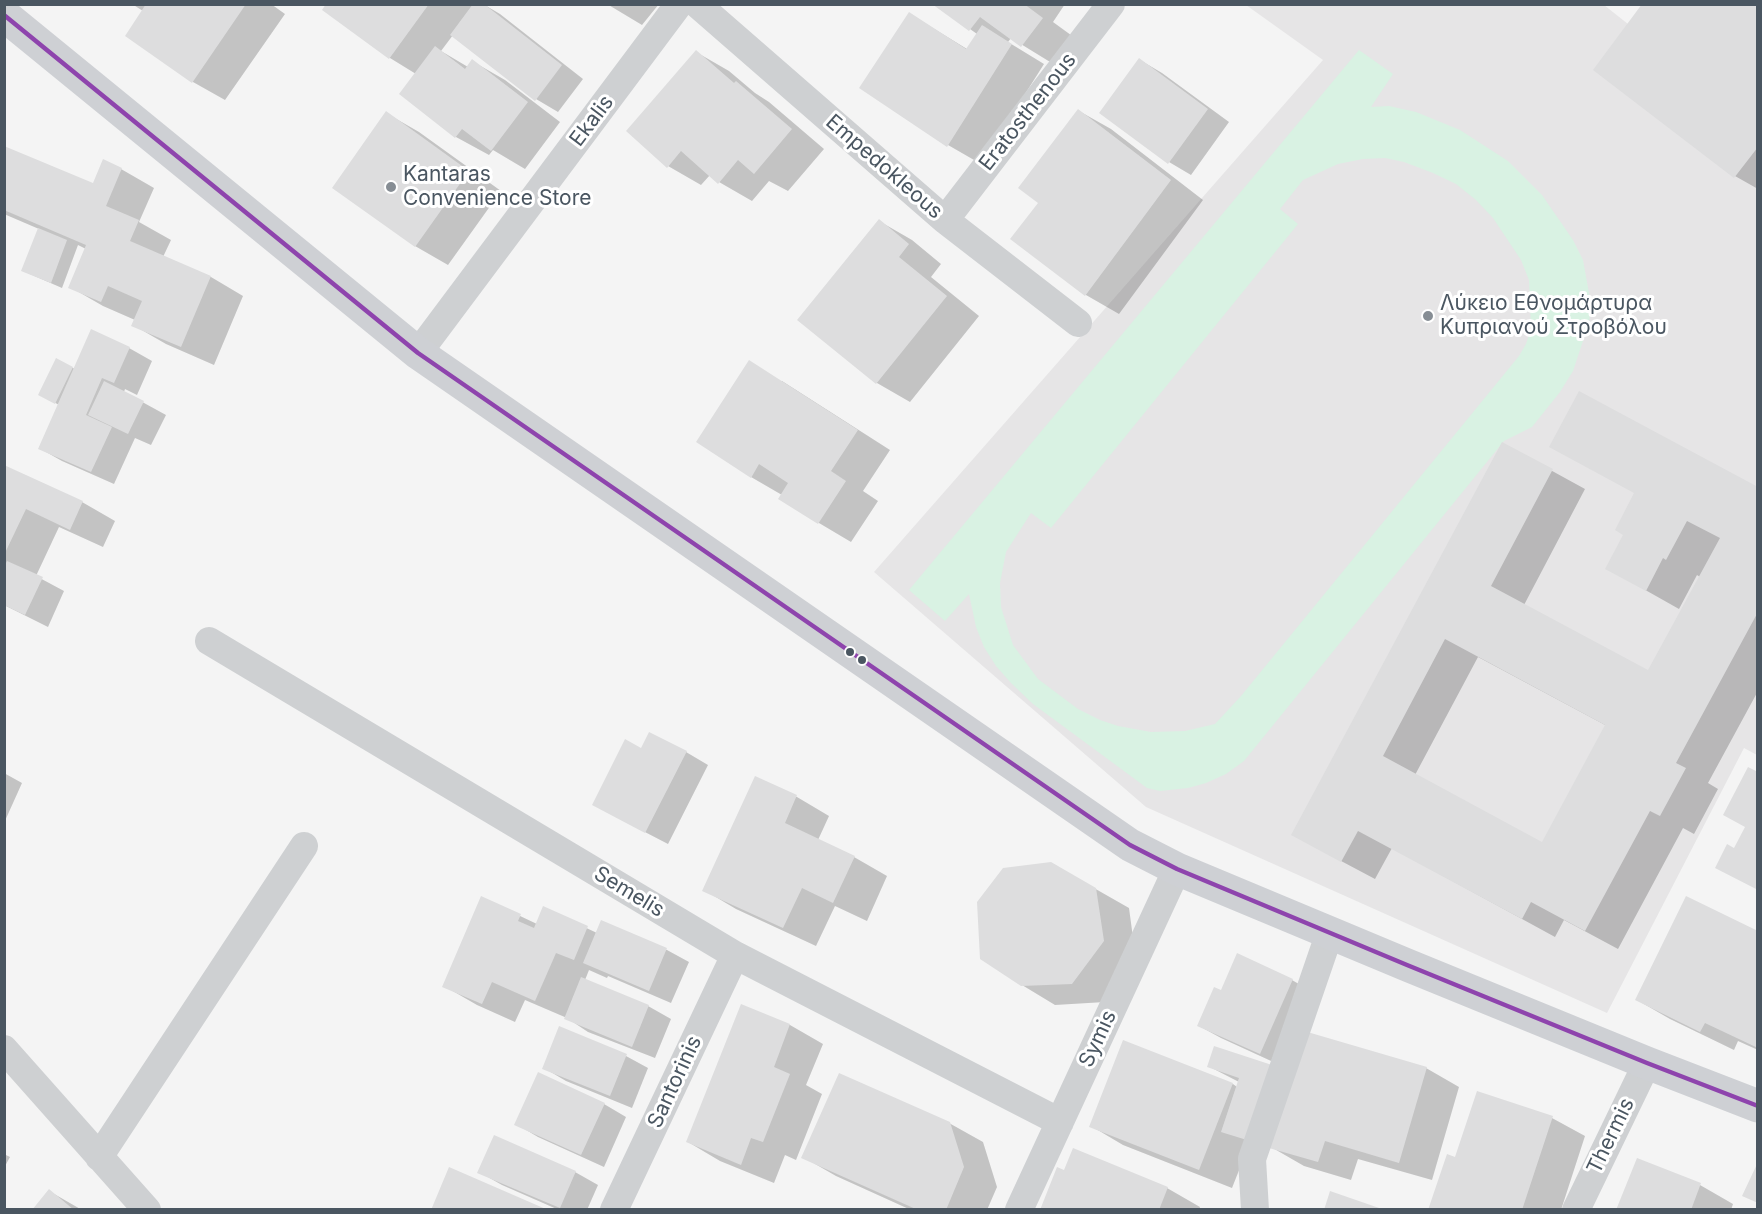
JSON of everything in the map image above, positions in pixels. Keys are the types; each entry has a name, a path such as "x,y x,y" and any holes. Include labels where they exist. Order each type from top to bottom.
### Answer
{"street":[{"name":"Ekalis","path":"418,353 679,4"},
{"name":"Empedokleous","path":"697,4 945,220 1078,323"},
{"name":"Eratosthenous","path":"945,220 1111,4"},
{"path":"4,15 418,353 1130,845 1177,869 1647,1063 1758,1106"},
{"name":"Semelis","path":"209,641 735,955 1060,1122"},
{"path":"99,1157 304,846"},
{"name":"Symis","path":"1019,1209 1177,869"},
{"path":"1256,1209 1252,1159 1330,932"},
{"name":"Santorinis","path":"614,1209 735,955"},
{"path":"4,1049 147,1209"},
{"name":"Thermis","path":"1576,1209 1647,1063"}],"shaded area":[{"name":"Λύκειο Εθνομάρτυρα Κυπριανού Στροβόλου","path":"1246,5 1604,5 1628,24 1757,5 1757,755 1744,748 1607,1013 1146,807 874,572 1323,60"}],"green space":[{"path":"1359,50 1393,74 1371,107 1389,106 1416,112 1460,130 1508,161 1542,195 1573,240 1583,260 1591,304 1589,323 1573,371 1560,392 1532,427 1504,441 1244,761 1226,774 1188,788 1160,791 1147,788 1033,704 1011,683 996,666 984,647 976,627 969,594 945,621 909,590","holes":["1385,158 1404,162 1456,184 1476,200 1493,218 1521,260 1529,280 1531,329 1519,356 1241,696 1215,724 1185,731 1151,732 1118,726 1078,709 1038,679 1013,645 1001,607 1000,583 1006,552 1031,513 1051,528 1298,224 1280,209 1303,180 1338,164 1363,159"]}],"building":[{"path":"146,4 246,4 192,83 125,36"},
{"path":"326,4 429,4 389,59 322,10"},
{"path":"473,4 484,4 562,65 535,101 450,35"},
{"path":"932,4 1024,4 1043,18 1021,47 980,17 969,31"},
{"path":"1642,4 1758,4 1758,147 1734,178 1593,70"},
{"path":"909,12 966,49 982,25 1012,44 947,147 859,88"},
{"path":"435,46 465,69 472,59 528,102 491,151 462,129 455,138 399,94"},
{"path":"696,50 792,129 754,174 738,160 718,184 681,151 667,168 626,131"},
{"path":"1139,58 1208,109 1168,164 1099,113"},
{"path":"1078,109 1171,180 1085,296 1010,239 1038,203 1018,188"},
{"path":"386,111 469,171 415,247 332,188"},
{"path":"4,146 93,183 103,159 122,168 106,206 139,220 130,241 211,276 181,347 131,326 142,301 108,286 101,302 68,288 86,245 4,210"},
{"path":"879,219 909,244 899,257 947,296 876,384 797,320"},
{"path":"38,228 67,240 51,283 21,271"},
{"path":"91,329 130,347 114,383 102,378 86,415 112,427 91,472 38,449"},
{"path":"56,358 73,367 55,404 38,395"},
{"path":"749,360 858,430 831,471 846,481 818,524 778,499 788,483 759,464 751,478 696,442"},
{"path":"104,381 144,401 128,434 88,415"},
{"path":"1579,391 1758,487 1758,612 1676,763 1686,768 1660,816 1650,811 1585,931 1531,902 1522,919 1358,831 1341,862 1291,835 1502,442 1553,469 1491,586 1648,670 1720,538 1687,521 1666,560 1663,558 1646,591 1605,569 1623,535 1615,530 1634,493 1549,447","holes":["1445,639 1605,725 1542,842 1383,756"]},
{"path":"4,465 83,501 70,530 26,509 4,555"},
{"path":"7,561 43,577 25,615 4,605 4,567"},
{"path":"649,732 687,751 645,833 592,805 625,739 641,748"},
{"path":"1748,767 1758,772 1758,890 1715,868 1727,844 1734,848 1745,827 1723,815"},
{"path":"755,776 797,795 785,823 855,856 833,903 802,888 783,928 702,891"},
{"path":"1051,862 1096,888 1104,941 1072,984 1021,986 980,959 977,902 1003,868"},
{"path":"481,896 521,914 518,921 534,928 543,906 588,926 574,960 556,953 535,1001 492,982 482,1004 442,987"},
{"path":"1686,896 1758,931 1758,1048 1705,1023 1700,1032 1635,1000"},
{"path":"601,920 667,948 649,991 583,963"},
{"path":"1237,953 1293,979 1260,1054 1197,1026 1214,987 1221,990"},
{"path":"581,977 649,1005 632,1047 564,1019"},
{"path":"741,1004 790,1024 774,1067 790,1074 763,1142 751,1138 741,1165 686,1142"},
{"path":"559,1026 627,1054 610,1096 542,1069"},
{"path":"1304,1031 1427,1067 1399,1163 1325,1141 1318,1162 1269,1148"},
{"path":"1123,1040 1233,1083 1199,1170 1089,1127"},
{"path":"1214,1046 1272,1065 1247,1140 1221,1132 1239,1078 1207,1067"},
{"path":"538,1072 605,1103 581,1155 514,1125"},
{"path":"839,1073 950,1122 964,1167 946,1210 918,1210 801,1158"},
{"path":"1477,1091 1553,1116 1522,1210 1428,1210 1447,1154 1455,1157"},
{"path":"494,1135 576,1171 560,1208 477,1173"},
{"path":"1073,1148 1168,1187 1159,1210 1040,1210 1057,1167 1064,1170"},
{"path":"1637,1158 1701,1183 1691,1210 1616,1210"},
{"path":"1758,1162 1758,1203 1742,1196"},
{"path":"449,1167 548,1210 431,1210"},
{"path":"49,1189 74,1210 32,1210"},
{"path":"1330,1191 1382,1209 1382,1210 1324,1210"}],"transit line":[{"path":"4,15 418,353 1130,845 1177,869 1407,965 1758,1106"}],"place":[{"name":"Kantaras Convenience Store","path":"391,187"},
{"name":"Λύκειο Εθνομάρτυρα Κυπριανού Στροβόλου","path":"1428,316"}]}
